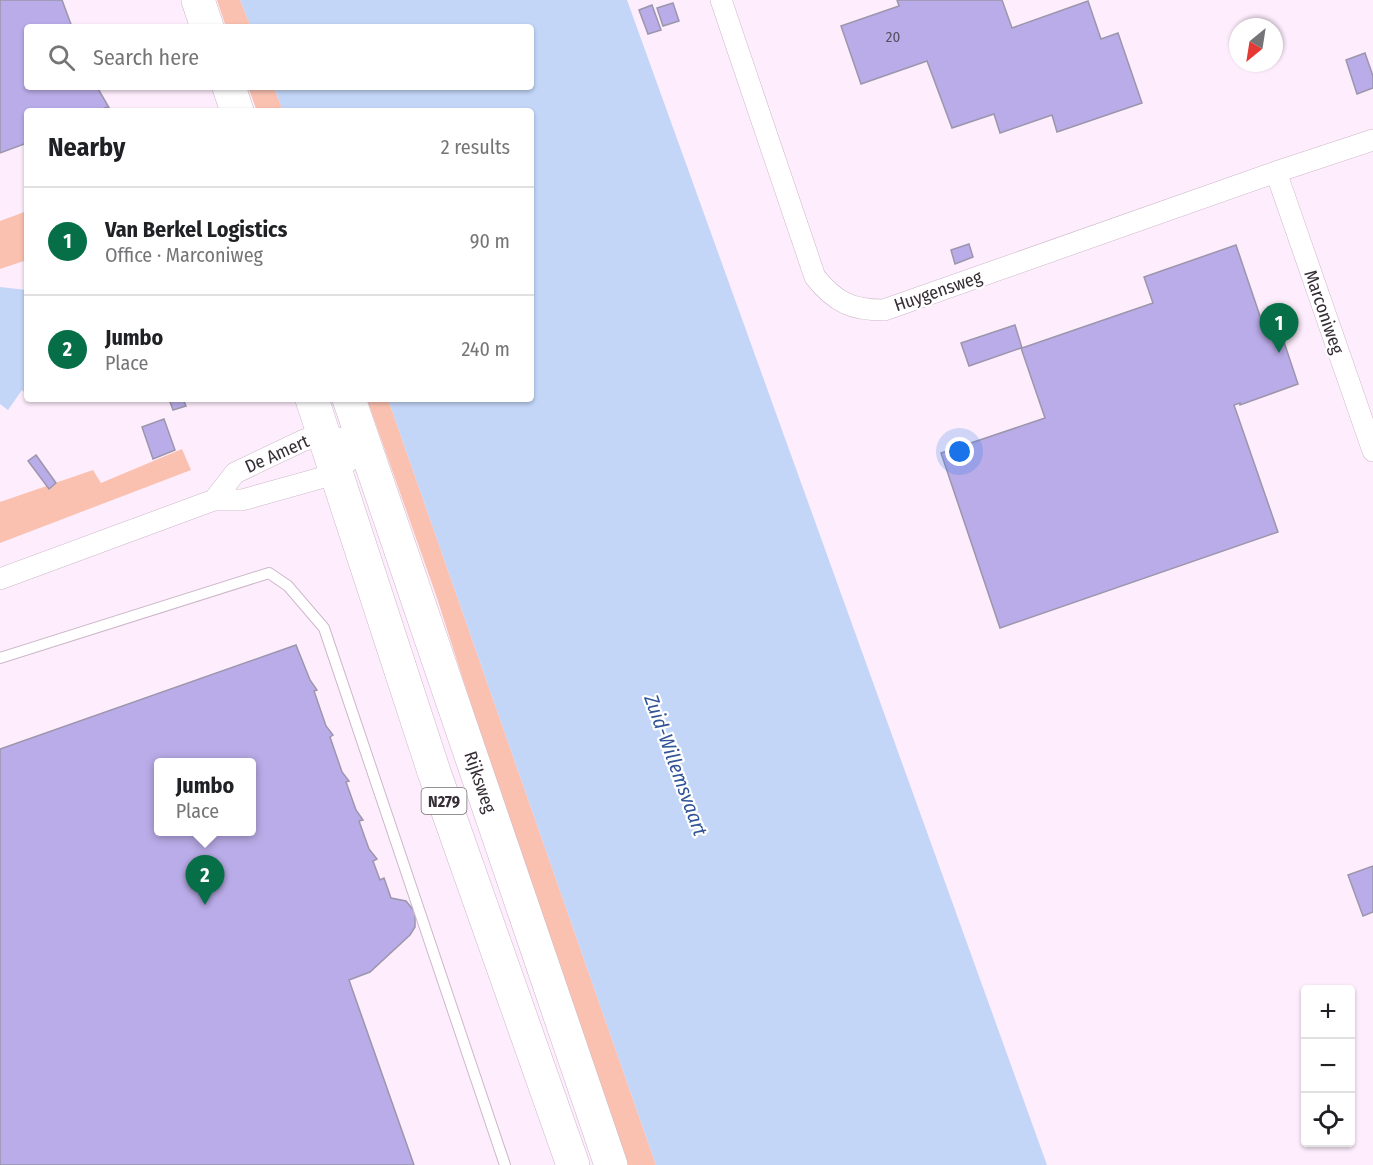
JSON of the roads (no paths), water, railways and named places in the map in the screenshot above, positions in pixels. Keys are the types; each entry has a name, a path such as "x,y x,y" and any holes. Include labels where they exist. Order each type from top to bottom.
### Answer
{"main road":[{"path":"198,0 206,24"},
{"path":"230,90 236,108"},
{"name":"N279","path":"313,402 434,772 573,1165"},
{"name":"Rijksweg","path":"350,402 611,1165"}],"street":[{"name":"Huygensweg","path":"721,0 815,277 828,293 845,304 864,310 884,310 1373,140"},
{"name":"Marconiweg","path":"1276,172 1373,451"},
{"name":"De Amert","path":"214,500 235,473 302,441 322,434 365,445"},
{"name":"De Amert","path":"0,579 214,500 242,500 335,474 365,445"}],"lane":[{"path":"0,658 269,573 288,586 324,628 505,1165"}],"water":[{"name":"Zuid-Willemsvaart","path":"240,0 627,0 1047,1165 656,1165 389,402 534,402 534,108 282,108 275,90 534,90 534,24 250,24"},
{"path":"0,287 24,290 24,392 22,390 8,410 0,404"}],"place":[{"name":"Van Berkel Logistics","path":"1279,353"},
{"name":"Jumbo","path":"205,905"}]}
